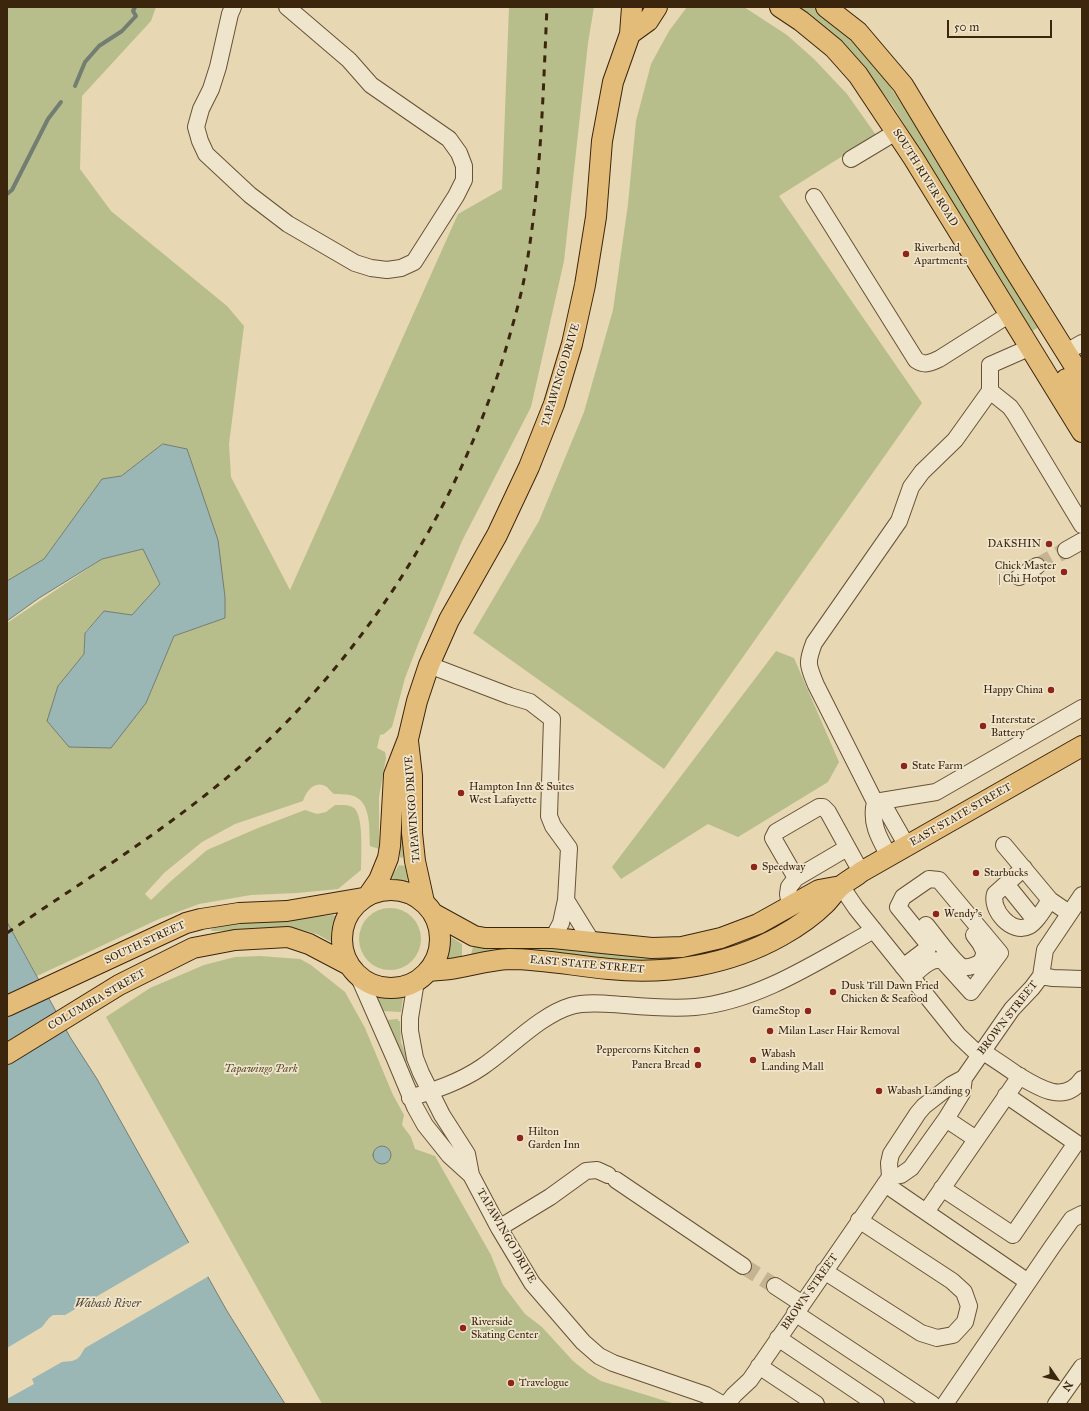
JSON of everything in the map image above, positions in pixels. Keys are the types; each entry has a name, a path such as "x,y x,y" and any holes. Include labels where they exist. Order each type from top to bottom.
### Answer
{"main road":[{"name":"TAPAWINGO DRIVE","path":"366,895 378,880 388,858 394,775 408,739 417,701 429,664 449,620 500,528 529,467 554,404 572,344 585,285 596,217 602,141 613,82 630,34 632,7"},
{"path":"630,34 648,21 657,7"},
{"name":"SOUTH RIVER ROAD","path":"780,7 801,21 834,48 858,75 896,132 1031,347 1082,432"},
{"path":"832,9 858,32 903,85 1012,266 1076,347 1082,378"},
{"path":"1031,347 1042,348 1048,352 1082,404"},
{"name":"TAPAWINGO DRIVE","path":"408,739 412,776 412,833 415,861 429,908"},
{"name":"EAST STATE STREET","path":"422,976 450,969 509,959 534,960 610,970 637,971 671,970 700,966 735,956 781,937 799,926 818,911 841,886 861,872 1082,746"},
{"name":"EAST STATE STREET","path":"429,908 474,936 485,938 553,938 652,948 682,947 722,938 758,924 819,890 841,886"},
{"path":"387,890 400,890 412,894 429,908 439,928 440,943 436,958 422,976 401,987 386,988 371,984 353,970 341,950 340,937 343,924 349,912 366,895 387,890"},
{"name":"SOUTH STREET","path":"7,1006 186,923 239,913 286,911 366,895"},
{"name":"COLUMBIA STREET","path":"7,1054 119,985 193,948 235,940 288,937 309,944 353,970"}],"street":[{"path":"233,7 230,14 218,67 196,127 206,154 250,195 288,224 355,262 371,268 387,270 401,268 414,262 456,196 464,180 464,166 459,153 448,139 371,85 349,60 286,7"},
{"path":"851,159 896,132"},
{"path":"814,198 916,360 921,364 927,364 939,359 1010,314"},
{"path":"907,846 887,811 875,802 816,685 808,667 809,657 814,643 899,521 911,487 922,472 955,440 990,391 990,365 1031,347"},
{"path":"990,391 1016,414 1082,525"},
{"path":"1066,550 1082,542"},
{"path":"1019,576 1037,566"},
{"path":"429,664 510,696 530,702 552,719 549,816 553,826 569,848 566,900 560,924 553,938"},
{"path":"875,802 936,792 1082,708"},
{"path":"875,802 872,812 874,823 889,856"},
{"path":"796,878 773,838 776,832 819,807 822,807 828,812 861,872"},
{"path":"1004,845 1050,900 1069,913"},
{"path":"790,907 788,894 789,887 796,878 847,848"},
{"path":"1024,868 996,894 994,899 996,911 1008,923 1019,928 1024,928 1030,926 1050,900"},
{"path":"902,897 957,963 965,967 973,966 981,962 985,953 980,943 929,879"},
{"path":"929,879 939,880 1000,953 971,992 943,961 938,959 907,972 928,948 928,944 898,907 902,897 929,879"},
{"path":"1006,884 1035,920"},
{"path":"841,886 856,908 958,1035 981,1053 1035,1086 1049,1091 1065,1092 1077,1086 1082,1080"},
{"name":"BROWN STREET","path":"887,1181 901,1175 911,1168 946,1119 962,1093 964,1078 1012,1010 1032,988 1040,976 1045,950 1082,895"},
{"path":"566,900 592,942"},
{"path":"410,1098 448,1085 481,1068 536,1026 554,1014 572,1006 598,1003 662,1008 696,1007 736,999 787,979 874,930"},
{"name":"TAPAWINGO DRIVE","path":"353,970 395,1059 410,1098 425,1125 449,1155 471,1175"},
{"name":"TAPAWINGO DRIVE","path":"422,976 410,1018 411,1038 415,1058 442,1115 467,1154 471,1175 499,1228 532,1283 583,1342 599,1356 613,1364 706,1395 722,1404"},
{"path":"1040,976 1082,979"},
{"path":"926,1212 1020,1076"},
{"name":"BROWN STREET","path":"727,1404 750,1380 798,1308 887,1181 891,1154 918,1113 924,1106 951,1085 964,1078"},
{"path":"942,1188 1013,1235 1034,1205 1076,1143 1006,1095"},
{"path":"946,1119 976,1139"},
{"path":"499,1228 550,1197 586,1171 597,1170 612,1177 743,1266"},
{"path":"887,1181 926,1212 1028,1282"},
{"path":"945,1404 1072,1219 1082,1214"},
{"path":"824,1271 921,1332 937,1338 953,1335 965,1322 969,1306 964,1292 952,1281 859,1220"},
{"path":"775,1286 798,1308 932,1404"},
{"path":"778,1338 876,1404"},
{"path":"759,1366 816,1404"},
{"path":"1056,1404 1082,1366"}],"green space":[{"path":"7,7 156,7 151,21 82,96 80,169 111,211 227,306 244,326 229,444 231,477 290,590 458,214 502,189 509,7 594,7 588,43 564,261 531,407 462,541 405,678 392,727 384,734 380,735 377,748 385,752 386,758 379,797 379,849 370,846 368,816 366,808 362,802 350,795 334,794 323,785 315,785 306,793 303,801 235,824 202,842 164,873 145,894 151,900 207,850 305,810 317,814 326,812 335,805 345,805 354,808 359,819 361,828 361,870 338,889 251,895 199,904 159,919 37,976 7,922 7,623 102,559 144,549 160,585 132,615 104,611 85,632 84,654 58,686 146,703 174,636 224,618 163,444 121,476 102,479 44,559 7,581"},
{"path":"687,7 744,7 787,35 814,59 847,94 876,135 779,196 922,403 664,769 473,633 539,521 584,412 613,310 628,204 636,121 651,64 669,31"},
{"path":"796,7 813,7 820,12 860,49 882,75 918,128 1039,327 1032,331 893,106 871,77 857,60"},
{"path":"776,651 794,658 839,762 828,782 738,837 708,824 621,879 612,867"},
{"path":"402,807 404,856 402,858 400,857 399,831"},
{"path":"399,865 405,866 408,879 406,882 390,879"},
{"path":"815,900 789,923 733,949 652,964 471,955 473,946 479,947 512,944 636,955"},
{"path":"384,908 396,908 412,917 419,927 421,939 419,951 412,961 396,970 384,970 373,965 364,956 359,945 359,933 364,922 373,913"},
{"path":"336,916 331,932 331,942 317,934 298,929 212,931 211,929 243,920"},
{"path":"449,937 462,944 462,956 446,958"},
{"name":"Tapawingo Park","path":"260,956 300,959 311,965 345,992 365,1028 393,1095 404,1115 402,1125 411,1137 415,1149 435,1156 491,1255 503,1285 525,1314 542,1327 573,1361 601,1381 675,1404 322,1404 106,1017 150,988 204,965 235,957"},
{"path":"376,997 403,997 401,1012 382,1011"},
{"path":"398,1019 398,1021 400,1021 401,1042 408,1061 406,1062 385,1023 386,1020"}],"water":[{"path":"163,444 187,449 218,540 225,597 225,618 174,636 146,703 111,748 69,747 47,721 58,686 84,654 85,633 104,611 132,615 160,584 143,549 102,559 39,598 7,621 7,581 44,559 102,479 121,476"},
{"name":"Wabash River","path":"7,922 70,1037 97,1079 227,1311 285,1404 7,1404"},
{"path":"378,1146 386,1146 391,1151 389,1162 386,1164 378,1164 373,1159 373,1151"}],"pier":[{"path":"190,1242 209,1276 85,1348 77,1359 62,1362 32,1379 34,1384 7,1399 7,1348 42,1327 53,1315 65,1315"}],"waterway":[{"path":"75,86 85,62 99,46 122,31 136,16 133,11 135,7"},
{"path":"7,194 12,190 48,119 61,102"}],"tunnel":[{"path":"1037,566 1066,550"},
{"path":"743,1266 775,1286"}],"railway":[{"path":"7,933 120,857 203,797 230,775 278,731 322,684 363,633 400,580 433,524 462,466 487,406 518,307 526,268 535,203 543,105 547,7"}],"place":[{"name":"Riverbend Apartments","path":"906,254"},
{"name":"DAKSHIN","path":"1049,544"},
{"name":"Chick Master | Chi Hotpot","path":"1064,572"},
{"name":"Happy China","path":"1051,690"},
{"name":"Interstate Battery","path":"983,726"},
{"name":"State Farm","path":"904,766"},
{"name":"Hampton Inn & Suites West Lafayette","path":"461,793"},
{"name":"Speedway","path":"754,867"},
{"name":"Starbucks","path":"976,873"},
{"name":"Wendy's","path":"936,914"},
{"name":"Dusk Till Dawn Fried Chicken & Seafood","path":"833,992"},
{"name":"GameStop","path":"808,1011"},
{"name":"Milan Laser Hair Removal","path":"770,1031"},
{"name":"Peppercorns Kitchen","path":"697,1050"},
{"name":"Wabash Landing Mall","path":"753,1060"},
{"name":"Panera Bread","path":"698,1065"},
{"name":"Wabash Landing 9","path":"879,1091"},
{"name":"Hilton Garden Inn","path":"520,1138"},
{"name":"Riverside Skating Center","path":"463,1328"},
{"name":"Travelogue","path":"511,1383"}]}
